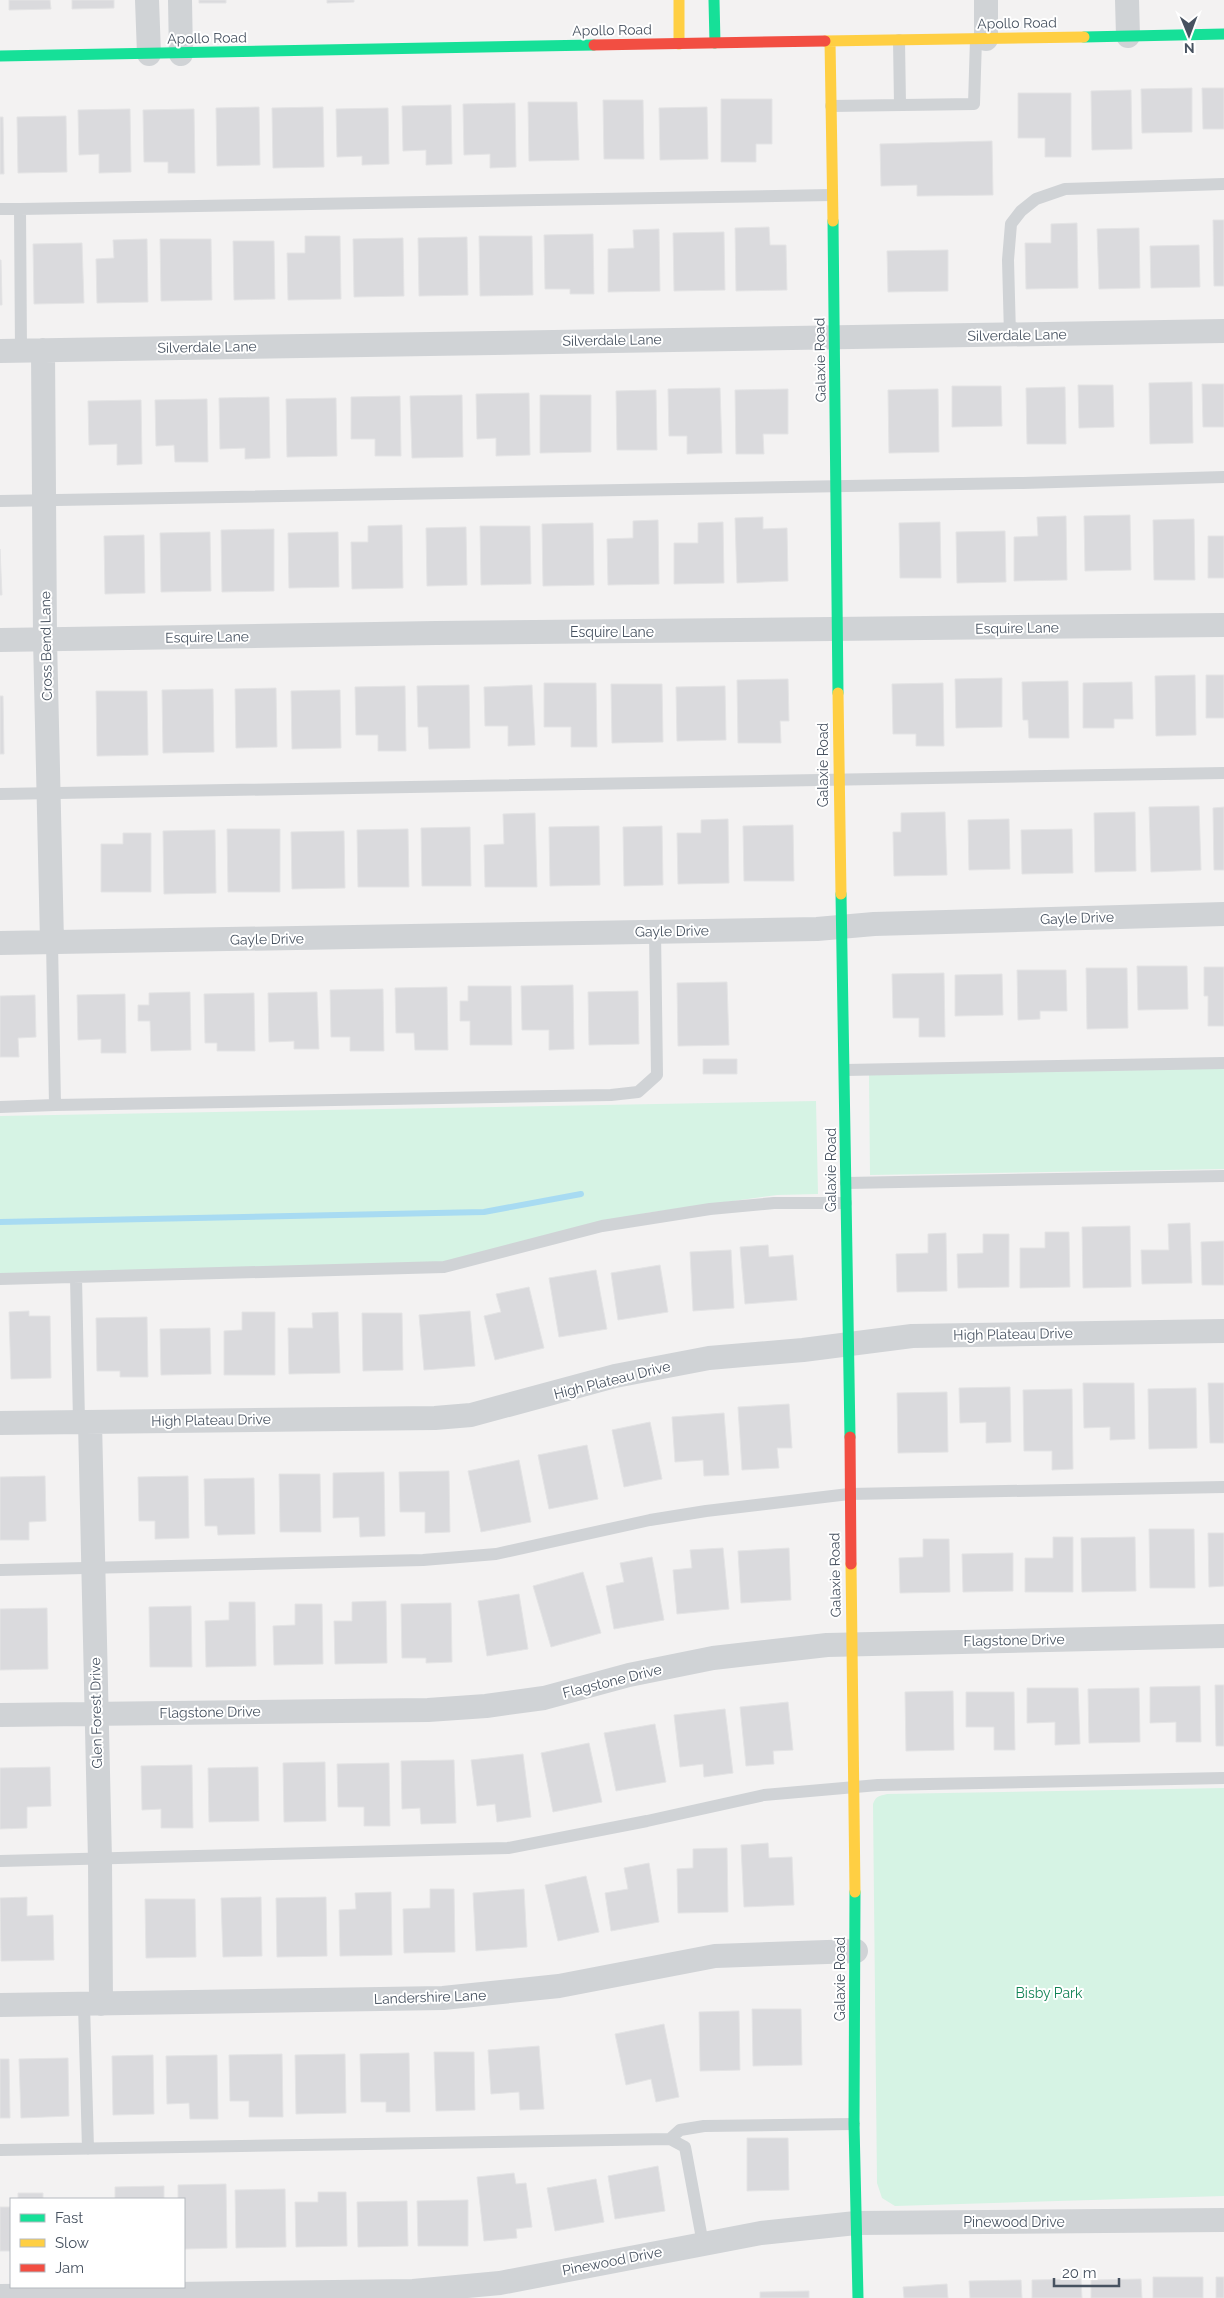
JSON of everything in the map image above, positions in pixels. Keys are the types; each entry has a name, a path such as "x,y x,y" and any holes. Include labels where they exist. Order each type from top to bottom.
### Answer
{"street":[{"path":"148,0 149,54"},
{"path":"180,0 181,54"},
{"path":"679,0 679,44"},
{"path":"714,0 715,43"},
{"path":"981,39 986,0"},
{"path":"1127,0 1128,36"},
{"name":"Apollo Road","path":"0,56 1224,34"},
{"name":"Galaxie Road","path":"830,41 837,485 838,779 845,1070 856,1951 854,2124 858,2298"},
{"name":"Silverdale Lane","path":"22,350 1224,331"},
{"name":"Cross Bend Lane","path":"22,350 45,500 48,793 52,942"},
{"name":"Esquire Lane","path":"0,640 446,633 1224,625"},
{"name":"Gayle Drive","path":"0,943 655,932 1224,914"},
{"name":"High Plateau Drive","path":"0,1423 435,1418 471,1415 614,1376 709,1358 912,1336 1224,1331"},
{"name":"Glen Forest Drive","path":"84,1422 95,1569 100,1860 93,2004"},
{"name":"Flagstone Drive","path":"0,1715 428,1710 486,1706 544,1698 629,1674 713,1658 852,1643 1224,1636"},
{"name":"Landershire Lane","path":"0,2005 443,1998 559,1986 715,1956 856,1951"},
{"name":"Pinewood Drive","path":"0,2296 413,2291 500,2283 762,2233 856,2223 1224,2220"}],"lane":[{"path":"831,106 974,104 981,39"},
{"path":"899,40 900,105"},
{"path":"1010,335 1008,260 1011,224 1021,211 1036,199 1065,189 1224,184"},
{"path":"0,209 832,195"},
{"path":"20,208 22,350"},
{"path":"0,501 1224,477"},
{"path":"0,794 1224,773"},
{"path":"0,1107 611,1095 638,1092 656,1075 655,932"},
{"path":"52,942 56,1105"},
{"path":"845,1070 1224,1063"},
{"path":"846,1183 1224,1176"},
{"path":"0,1279 444,1267 602,1226 701,1210 774,1203 846,1204"},
{"path":"76,1277 84,1422"},
{"path":"0,1570 423,1560 496,1554 678,1515 849,1494 1224,1487"},
{"path":"0,1861 100,1860 508,1848 646,1821 764,1795 878,1785 1224,1778"},
{"path":"88,2149 93,2004"},
{"path":"670,2139 680,2130 704,2126 854,2124"},
{"path":"0,2150 670,2139 685,2147 703,2244"}],"green space":[{"path":"1224,1068 1224,1169 870,1175 869,1074"},
{"path":"816,1101 818,1194 777,1195 646,1213 472,1261 0,1274 0,1116"},
{"name":"Bisby Park","path":"1224,1788 1224,2196 895,2206 882,2198 877,2183 873,1804 875,1799 887,1794"}],"building":[{"path":"9,0 50,0 51,9 9,10"},
{"path":"72,0 114,0 114,8 72,9"},
{"path":"199,0 226,0 226,3 199,3"},
{"path":"327,0 354,0 354,2 327,3"},
{"path":"1192,88 1192,132 1142,133 1141,89"},
{"path":"1202,88 1224,88 1224,129 1203,129"},
{"path":"1131,90 1132,149 1092,150 1091,91"},
{"path":"1018,93 1071,93 1071,157 1045,157 1045,138 1018,138"},
{"path":"721,99 772,99 772,144 756,144 756,162 721,162"},
{"path":"603,100 643,100 644,159 604,159"},
{"path":"528,102 577,102 579,160 529,161"},
{"path":"515,103 516,167 490,168 490,154 464,155 463,104"},
{"path":"451,105 452,164 426,165 426,150 403,151 402,106"},
{"path":"259,107 260,165 217,166 216,108"},
{"path":"323,107 324,167 273,168 272,108"},
{"path":"707,107 708,159 660,160 659,108"},
{"path":"388,108 389,164 362,165 362,156 337,157 336,109"},
{"path":"130,109 131,172 99,173 99,154 79,155 78,110"},
{"path":"194,109 195,173 168,173 168,162 144,162 143,110"},
{"path":"66,116 67,172 18,173 17,117"},
{"path":"0,117 3,117 4,174 0,174"},
{"path":"992,141 993,195 917,196 917,185 881,186 880,144"},
{"path":"1213,220 1224,220 1224,286 1214,286"},
{"path":"1077,223 1078,288 1026,289 1025,243 1051,243 1051,224"},
{"path":"769,227 770,245 786,245 787,290 736,291 735,228"},
{"path":"1139,228 1140,288 1099,289 1097,229"},
{"path":"659,229 660,291 608,292 608,249 634,248 633,230"},
{"path":"724,232 725,290 674,291 673,233"},
{"path":"593,234 594,294 570,294 570,289 545,289 544,235"},
{"path":"305,236 340,236 341,299 288,300 287,253 305,253"},
{"path":"479,236 532,236 533,295 480,296"},
{"path":"467,237 468,295 419,296 418,238"},
{"path":"403,238 404,296 354,297 353,239"},
{"path":"147,239 148,302 97,303 96,259 114,258 113,240"},
{"path":"160,239 211,239 212,300 161,301"},
{"path":"233,241 274,241 275,299 234,300"},
{"path":"82,243 84,303 34,304 33,244"},
{"path":"1199,245 1200,287 1151,288 1150,246"},
{"path":"948,250 948,291 888,292 887,251"},
{"path":"1,260 2,305 0,305"},
{"path":"1192,382 1193,443 1150,444 1149,383"},
{"path":"1202,384 1224,384 1224,427 1203,427"},
{"path":"1078,385 1113,385 1114,427 1079,428"},
{"path":"952,386 1001,386 1002,426 952,427"},
{"path":"1065,387 1066,444 1027,444 1026,388"},
{"path":"720,388 722,453 687,454 687,436 669,436 668,389"},
{"path":"788,389 788,434 763,434 764,454 736,454 735,390"},
{"path":"938,389 939,452 889,453 888,390"},
{"path":"656,390 657,450 617,450 616,391"},
{"path":"529,393 530,455 496,456 496,438 477,439 476,394"},
{"path":"462,395 463,457 412,458 410,396"},
{"path":"540,395 591,395 591,452 540,453"},
{"path":"400,396 401,456 375,456 375,439 351,439 351,397"},
{"path":"269,397 270,458 245,459 245,448 220,449 219,398"},
{"path":"336,398 337,456 287,457 286,399"},
{"path":"207,399 208,462 175,462 174,445 156,446 155,400"},
{"path":"141,400 142,464 117,465 117,444 89,445 88,401"},
{"path":"1130,515 1131,570 1085,571 1084,516"},
{"path":"1066,516 1067,580 1014,581 1014,537 1038,536 1037,517"},
{"path":"763,517 763,529 787,528 788,581 737,583 735,518"},
{"path":"1194,519 1195,580 1154,580 1153,520"},
{"path":"658,520 659,584 608,585 607,539 633,538 633,521"},
{"path":"723,522 724,583 674,584 674,543 698,543 698,523"},
{"path":"940,522 941,578 900,578 899,523"},
{"path":"593,523 594,585 543,586 542,524"},
{"path":"402,525 403,588 352,589 351,542 368,542 368,526"},
{"path":"480,526 530,526 531,584 481,585"},
{"path":"466,527 467,585 427,586 426,528"},
{"path":"274,529 274,591 222,592 221,530"},
{"path":"1005,531 1006,582 957,583 956,532"},
{"path":"210,532 211,591 161,592 160,533"},
{"path":"338,532 339,587 289,588 288,533"},
{"path":"144,535 145,593 105,594 104,536"},
{"path":"1208,536 1224,536 1224,578 1208,578"},
{"path":"0,549 2,595 0,595"},
{"path":"1195,675 1196,735 1156,736 1155,676"},
{"path":"1206,675 1224,675 1224,718 1206,718"},
{"path":"1002,678 1002,727 956,728 955,679"},
{"path":"788,679 789,721 780,721 781,743 738,743 737,680"},
{"path":"1068,681 1069,738 1029,738 1028,720 1023,720 1022,682"},
{"path":"1132,682 1133,719 1114,719 1114,728 1083,728 1083,683"},
{"path":"544,683 596,683 597,747 571,747 571,727 544,727"},
{"path":"943,683 944,746 916,746 916,734 893,734 892,684"},
{"path":"611,684 662,684 663,742 612,743"},
{"path":"469,685 470,748 429,749 428,727 418,727 417,686"},
{"path":"532,685 535,745 508,746 508,726 485,726 484,687"},
{"path":"405,686 406,751 378,751 378,735 356,735 355,687"},
{"path":"725,686 726,740 677,741 676,687"},
{"path":"276,688 277,747 236,748 235,689"},
{"path":"213,689 214,752 163,753 162,690"},
{"path":"340,690 341,748 292,749 291,691"},
{"path":"96,691 147,691 148,755 97,756"},
{"path":"0,696 3,696 4,754 0,754"},
{"path":"1199,806 1201,870 1151,872 1149,807"},
{"path":"1224,807 1224,870 1214,870 1213,808"},
{"path":"945,812 947,875 894,876 893,832 901,832 901,813"},
{"path":"1135,812 1136,871 1095,872 1094,813"},
{"path":"535,813 537,887 485,887 484,845 504,844 503,814"},
{"path":"728,819 729,883 678,884 677,833 701,833 701,820"},
{"path":"1009,819 1010,869 969,870 968,820"},
{"path":"793,825 794,881 744,881 743,826"},
{"path":"599,826 600,885 550,886 549,827"},
{"path":"662,826 663,885 624,886 623,827"},
{"path":"470,827 471,886 422,886 421,828"},
{"path":"227,829 280,829 280,892 228,892"},
{"path":"408,829 409,887 358,887 357,830"},
{"path":"1072,829 1073,873 1022,874 1021,830"},
{"path":"215,830 216,893 164,894 163,831"},
{"path":"344,831 345,888 292,889 291,832"},
{"path":"123,833 151,833 151,892 101,892 101,844 123,844"},
{"path":"1137,966 1187,966 1188,1009 1138,1010"},
{"path":"1204,967 1224,967 1224,1026 1208,1026 1208,996 1204,996"},
{"path":"1086,968 1127,968 1128,1028 1087,1029"},
{"path":"1017,970 1066,970 1067,1011 1040,1011 1040,1019 1018,1020"},
{"path":"944,973 945,1037 919,1037 919,1018 893,1018 892,974"},
{"path":"1002,974 1003,1015 955,1016 955,975"},
{"path":"727,982 729,1045 678,1046 677,983"},
{"path":"573,985 574,1049 549,1050 549,1030 522,1030 521,986"},
{"path":"468,986 511,986 512,1045 470,1045 470,1021 460,1021 460,1001 468,1001"},
{"path":"447,987 448,1050 415,1050 414,1033 396,1033 395,988"},
{"path":"383,989 384,1051 350,1051 350,1037 331,1037 330,990"},
{"path":"638,991 639,1044 589,1045 588,992"},
{"path":"190,992 191,1050 151,1051 150,1021 138,1021 138,1005 149,1005 149,993"},
{"path":"317,992 319,1049 294,1049 294,1041 269,1042 268,993"},
{"path":"254,993 255,1051 217,1051 217,1043 205,1043 204,994"},
{"path":"125,994 126,1053 101,1053 101,1039 78,1040 77,995"},
{"path":"35,995 36,1037 18,1038 19,1057 0,1057 0,996"},
{"path":"703,1059 737,1059 737,1074 703,1074"},
{"path":"1190,1223 1192,1283 1142,1284 1141,1250 1169,1250 1168,1224"},
{"path":"1130,1226 1131,1287 1083,1288 1082,1227"},
{"path":"1045,1232 1069,1232 1070,1287 1020,1288 1020,1248 1045,1248"},
{"path":"946,1233 947,1291 897,1292 896,1254 928,1253 928,1234"},
{"path":"983,1234 1009,1234 1009,1287 958,1288 957,1254 983,1253"},
{"path":"1224,1241 1224,1285 1202,1285 1201,1242"},
{"path":"768,1245 769,1257 793,1255 797,1300 745,1304 740,1247"},
{"path":"731,1250 734,1308 693,1311 690,1252"},
{"path":"660,1265 668,1312 618,1320 611,1273"},
{"path":"596,1270 607,1329 559,1337 549,1278"},
{"path":"529,1287 544,1348 495,1360 484,1316 501,1312 496,1294"},
{"path":"29,1311 29,1316 50,1316 51,1378 11,1379 9,1312"},
{"path":"470,1311 475,1366 424,1370 419,1315"},
{"path":"242,1312 275,1312 275,1375 224,1375 224,1331 242,1330"},
{"path":"338,1312 340,1373 289,1374 288,1328 313,1328 312,1313"},
{"path":"362,1313 402,1313 403,1370 363,1371"},
{"path":"147,1317 148,1377 120,1377 120,1371 97,1371 96,1318"},
{"path":"210,1328 211,1374 161,1375 160,1329"},
{"path":"1083,1383 1134,1383 1135,1439 1110,1440 1110,1427 1084,1428"},
{"path":"1208,1383 1224,1383 1224,1443 1210,1443"},
{"path":"1010,1387 1011,1442 986,1443 986,1422 960,1423 959,1388"},
{"path":"1196,1388 1197,1448 1149,1449 1148,1389"},
{"path":"1072,1389 1073,1469 1052,1470 1052,1451 1024,1451 1023,1390"},
{"path":"947,1392 948,1452 898,1453 897,1393"},
{"path":"789,1404 792,1448 777,1448 779,1468 742,1470 738,1407"},
{"path":"724,1413 729,1475 704,1476 703,1460 675,1462 672,1417"},
{"path":"650,1422 662,1479 624,1487 612,1430"},
{"path":"587,1445 598,1499 549,1509 538,1455"},
{"path":"519,1460 531,1522 481,1532 468,1471"},
{"path":"449,1471 450,1532 425,1533 425,1512 400,1512 399,1472"},
{"path":"384,1472 385,1536 360,1537 359,1517 333,1518 333,1473"},
{"path":"279,1474 320,1474 321,1532 280,1532"},
{"path":"45,1476 46,1521 29,1522 29,1540 0,1540 0,1477"},
{"path":"188,1476 189,1538 155,1539 155,1521 139,1521 138,1477"},
{"path":"254,1478 255,1534 218,1535 217,1526 205,1526 204,1479"},
{"path":"1149,1529 1194,1529 1195,1588 1150,1588"},
{"path":"1208,1533 1224,1533 1224,1586 1209,1587"},
{"path":"1053,1537 1073,1537 1073,1592 1025,1592 1025,1558 1053,1558"},
{"path":"1135,1537 1136,1591 1082,1592 1081,1538"},
{"path":"923,1539 949,1539 950,1592 900,1593 899,1558 923,1557"},
{"path":"723,1548 729,1609 677,1614 673,1570 692,1568 690,1550"},
{"path":"789,1548 791,1600 741,1603 738,1551"},
{"path":"1013,1553 1013,1591 963,1592 962,1554"},
{"path":"652,1557 664,1620 614,1629 606,1586 624,1582 620,1563"},
{"path":"583,1572 601,1633 551,1647 533,1586"},
{"path":"519,1594 528,1649 487,1656 478,1601"},
{"path":"386,1601 387,1663 335,1664 334,1621 352,1621 352,1602"},
{"path":"229,1602 255,1602 256,1666 206,1667 205,1621 229,1620"},
{"path":"451,1603 452,1662 426,1663 426,1658 402,1658 401,1604"},
{"path":"295,1604 322,1604 323,1664 274,1665 273,1626 295,1625"},
{"path":"191,1606 192,1667 150,1667 149,1607"},
{"path":"47,1608 48,1669 0,1670 0,1609"},
{"path":"1215,1685 1224,1685 1224,1746 1216,1746"},
{"path":"1200,1686 1201,1742 1176,1742 1176,1722 1150,1723 1150,1687"},
{"path":"1027,1688 1078,1688 1080,1744 1055,1745 1055,1722 1027,1723"},
{"path":"1139,1688 1140,1742 1089,1743 1088,1689"},
{"path":"953,1691 954,1750 906,1751 905,1692"},
{"path":"966,1692 1014,1692 1015,1750 994,1750 994,1727 966,1727"},
{"path":"788,1702 793,1750 773,1751 774,1764 746,1766 740,1707"},
{"path":"725,1709 733,1773 704,1777 703,1764 680,1767 674,1715"},
{"path":"655,1724 666,1782 616,1791 604,1733"},
{"path":"589,1743 602,1802 553,1812 541,1753"},
{"path":"523,1754 531,1817 497,1822 495,1804 477,1806 471,1760"},
{"path":"454,1760 456,1823 421,1824 420,1808 402,1809 401,1761"},
{"path":"325,1762 326,1821 284,1822 283,1763"},
{"path":"389,1763 390,1826 364,1826 364,1807 338,1807 337,1764"},
{"path":"192,1765 193,1828 161,1828 161,1809 142,1810 141,1766"},
{"path":"50,1767 51,1806 27,1807 27,1828 0,1829 0,1768"},
{"path":"258,1767 259,1821 209,1822 208,1768"},
{"path":"768,1843 769,1858 792,1857 794,1905 744,1907 741,1845"},
{"path":"727,1848 728,1912 678,1913 677,1869 693,1868 693,1849"},
{"path":"649,1863 659,1922 611,1931 605,1893 628,1889 624,1868"},
{"path":"586,1876 599,1932 558,1941 545,1885"},
{"path":"430,1889 454,1889 455,1952 404,1953 403,1909 430,1908"},
{"path":"524,1889 527,1947 476,1951 473,1893"},
{"path":"391,1892 392,1955 340,1956 339,1910 356,1909 355,1893"},
{"path":"27,1897 27,1916 53,1915 54,1960 1,1961 0,1898"},
{"path":"261,1897 262,1956 223,1957 221,1898"},
{"path":"326,1897 327,1956 277,1957 276,1898"},
{"path":"145,1899 195,1899 196,1957 146,1958"},
{"path":"752,2009 801,2009 802,2065 753,2066"},
{"path":"739,2011 740,2070 700,2071 699,2012"},
{"path":"664,2024 679,2097 656,2102 651,2079 626,2085 615,2034"},
{"path":"539,2046 544,2109 520,2110 519,2092 491,2094 488,2050"},
{"path":"434,2052 474,2052 475,2110 436,2111"},
{"path":"409,2053 410,2112 386,2112 386,2102 361,2102 360,2054"},
{"path":"282,2054 283,2117 249,2117 249,2101 230,2101 229,2055"},
{"path":"345,2054 346,2113 296,2114 295,2055"},
{"path":"153,2055 154,2114 113,2115 112,2056"},
{"path":"217,2055 218,2119 190,2119 189,2103 167,2104 166,2056"},
{"path":"68,2058 69,2116 21,2118 19,2059"},
{"path":"0,2059 9,2059 10,2118 0,2118"},
{"path":"747,2138 788,2138 789,2190 747,2191"},
{"path":"658,2166 665,2211 615,2219 608,2176"},
{"path":"514,2173 516,2184 526,2183 532,2227 516,2229 517,2238 484,2241 477,2177"},
{"path":"596,2179 604,2222 555,2231 547,2188"},
{"path":"226,2184 227,2248 185,2249 185,2198 178,2198 178,2185"},
{"path":"164,2186 164,2198 115,2198 115,2187"},
{"path":"285,2189 286,2247 236,2248 235,2190"},
{"path":"318,2192 346,2192 347,2246 296,2247 295,2202 318,2202"},
{"path":"18,2193 43,2193 43,2198 18,2198"},
{"path":"468,2200 468,2246 418,2246 417,2201"},
{"path":"407,2201 408,2246 358,2247 357,2202"},
{"path":"0,2207 10,2207 10,2251 0,2251"},
{"path":"1153,2277 1203,2277 1203,2298 1153,2298"},
{"path":"1216,2277 1224,2277 1224,2298 1216,2298"},
{"path":"1081,2279 1082,2298 1032,2298 1032,2280"},
{"path":"1141,2279 1142,2298 1091,2298 1091,2280"},
{"path":"1021,2280 1022,2298 970,2298 969,2281"},
{"path":"947,2284 948,2298 904,2298 903,2287"},
{"path":"809,2291 809,2298 760,2298 760,2292"}],"waterway":[{"path":"0,1222 484,1212 581,1194"}],"traffic: fast":[{"path":"714,0 715,43"},
{"path":"1084,37 1224,34"},
{"path":"0,56 594,45"},
{"path":"833,221 838,693"},
{"path":"841,894 850,1437"},
{"path":"855,1892 854,2124 858,2298"}],"traffic: slow":[{"path":"679,0 679,44"},
{"path":"825,41 1084,37"},
{"path":"830,41 833,221"},
{"path":"838,693 841,894"},
{"path":"851,1564 855,1892"}],"traffic: jam":[{"path":"594,45 825,41"},
{"path":"850,1437 851,1564"}]}
